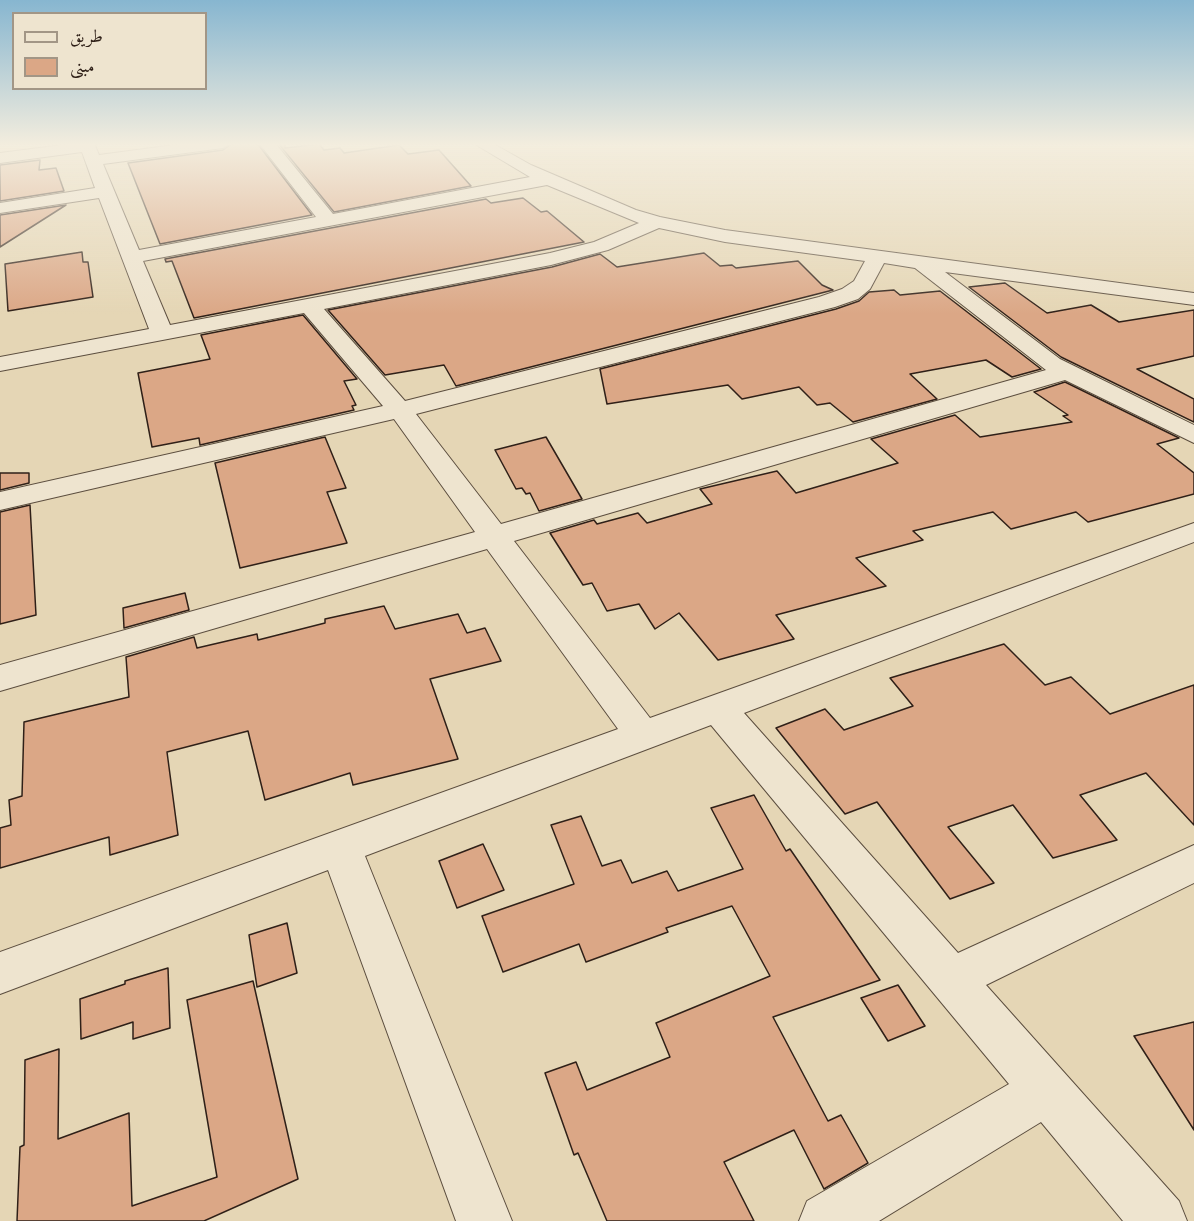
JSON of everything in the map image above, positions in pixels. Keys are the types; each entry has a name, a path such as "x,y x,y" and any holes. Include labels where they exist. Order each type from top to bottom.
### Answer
{"street":[{"path":"0,208 53,200"},
{"path":"108,200 162,333"},
{"path":"312,200 330,222"},
{"path":"133,257 442,200"},
{"path":"597,200 629,214 657,222 724,236 1194,299"},
{"path":"0,364 560,257 618,241 657,222"},
{"path":"0,501 400,410 840,298 863,285 878,258"},
{"path":"921,264 1048,361 1194,435"},
{"path":"310,306 400,410 643,736"},
{"path":"0,678 1066,372"},
{"path":"0,973 1194,532"},
{"path":"718,708 1159,1221"},
{"path":"340,847 476,1218"},
{"path":"951,979 1194,863"},
{"path":"827,1221 1046,1090"}],"building":[{"path":"143,200 301,200 312,215 160,244"},
{"path":"324,200 397,200 334,212"},
{"path":"481,200 487,200 491,203 526,200 541,212 547,211 584,242 194,318 172,261 166,262 165,259"},
{"path":"66,205 0,247 0,215"},
{"path":"82,252 83,262 88,262 93,297 8,311 5,264"},
{"path":"704,253 720,266 732,265 736,268 798,261 822,285 833,290 456,386 444,365 385,375 328,310 552,267 600,254 617,267"},
{"path":"1005,283 1047,313 1091,305 1119,322 1194,310 1194,356 1137,369 1194,399 1194,422 1061,357 969,287"},
{"path":"894,290 900,295 940,291 1041,369 1012,377 986,360 910,374 937,399 853,422 830,403 817,405 799,387 742,399 728,385 607,404 600,369 836,309 859,301 869,292"},
{"path":"303,315 357,379 344,381 356,405 352,406 354,410 200,445 199,438 152,447 138,373 210,359 201,335"},
{"path":"1065,382 1179,438 1157,444 1194,473 1194,494 1088,522 1076,512 1011,529 993,512 913,531 923,540 856,558 886,586 776,615 794,639 718,660 679,613 655,629 639,604 607,611 592,583 583,585 550,533 594,520 597,524 638,513 647,523 712,504 700,489 777,471 796,493 898,463 871,439 955,415 980,437 1072,422 1063,416 1068,415 1034,392"},
{"path":"325,437 346,488 327,492 347,543 240,568 215,463"},
{"path":"546,437 582,499 539,511 530,493 526,494 522,488 516,489 495,450"},
{"path":"0,473 29,473 29,483 0,490"},
{"path":"30,505 36,615 0,624 0,512"},
{"path":"185,593 189,610 124,628 123,608"},
{"path":"384,606 395,629 458,614 467,633 485,628 501,661 430,679 458,759 353,785 350,773 265,800 248,731 167,752 178,835 110,855 109,837 0,868 0,828 11,825 9,800 22,796 24,722 129,697 126,657 194,637 197,648 257,634 258,640 325,623 325,619"},
{"path":"1004,644 1045,685 1071,677 1110,714 1194,685 1194,825 1146,773 1080,795 1117,840 1053,858 1013,805 948,827 994,883 950,899 877,802 845,814 776,728 825,709 844,730 913,706 890,678"},
{"path":"754,795 786,851 790,849 880,980 773,1017 828,1121 841,1115 868,1163 824,1189 794,1130 724,1162 754,1221 607,1221 578,1153 574,1155 545,1073 576,1062 587,1090 670,1057 656,1023 770,976 732,906 666,928 668,932 586,962 579,944 503,972 482,916 574,884 551,825 581,816 602,866 621,860 632,883 667,871 678,891 743,869 711,808"},
{"path":"483,844 504,890 457,908 439,861"},
{"path":"287,923 297,973 257,987 249,935"},
{"path":"168,968 170,1028 133,1039 133,1022 81,1039 80,999 125,984 125,981"},
{"path":"253,981 298,1179 204,1221 17,1221 20,1147 24,1145 25,1060 59,1049 58,1139 129,1113 132,1206 217,1177 187,1000"},
{"path":"898,985 925,1026 888,1041 861,998"},
{"path":"1194,1022 1194,1130 1134,1036"}]}
